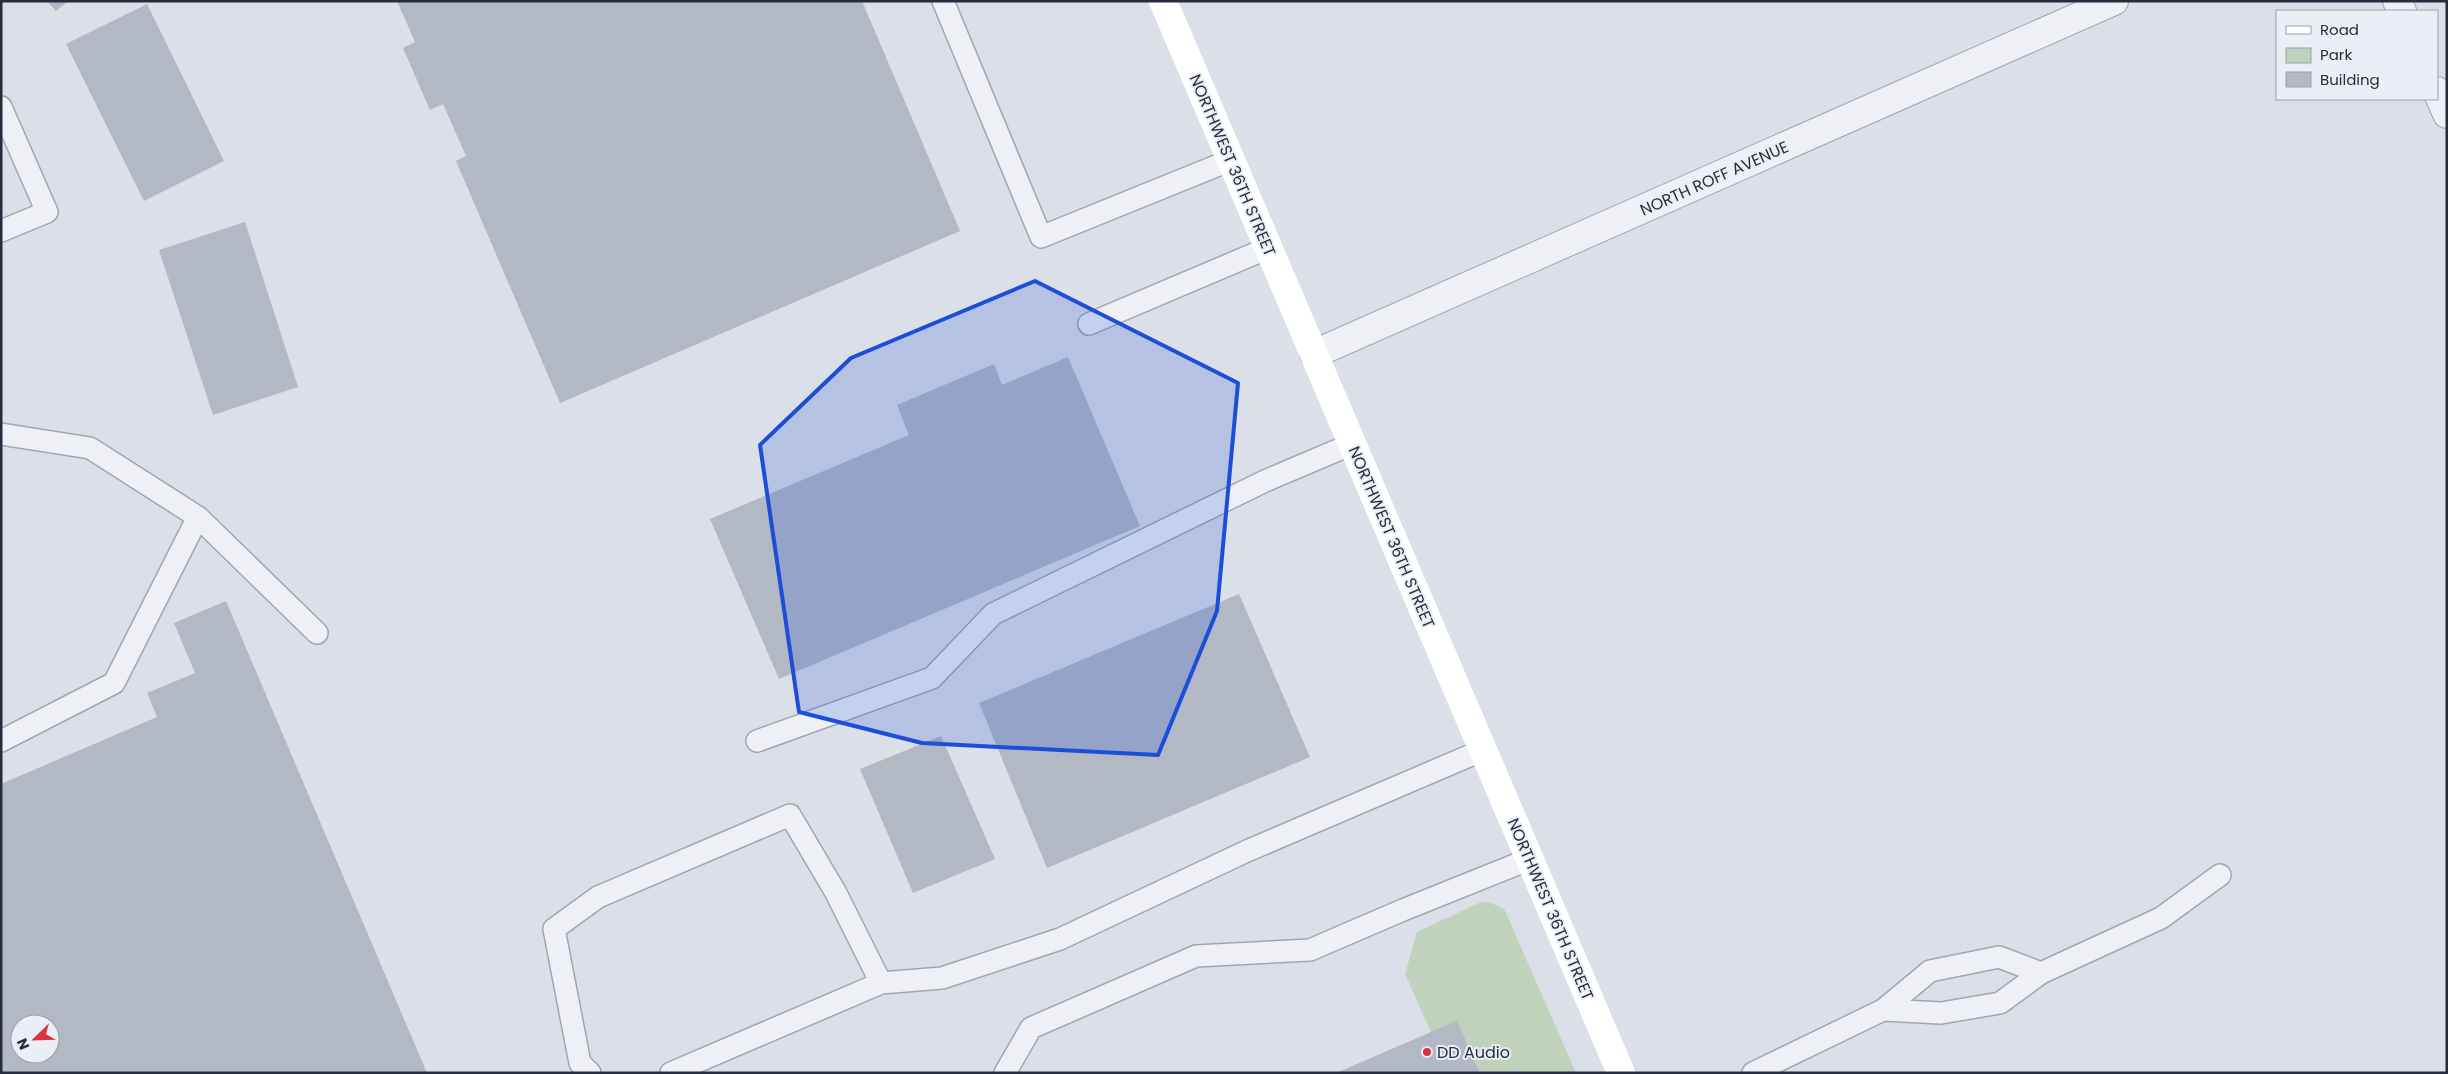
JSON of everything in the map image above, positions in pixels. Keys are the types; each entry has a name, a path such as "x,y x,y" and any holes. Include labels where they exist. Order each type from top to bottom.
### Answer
{"main road":[{"name":"NORTHWEST 36TH STREET","path":"1163,1 1621,1073"}],"street":[{"name":"NORTH ROFF AVENUE","path":"1314,354 2114,1"},
{"path":"2438,93 2447,114"}],"lane":[{"path":"943,1 1041,237 1231,160"},
{"path":"1,107 47,212 1,231"},
{"path":"1089,324 1268,248"},
{"path":"1,434 90,448 198,517 318,633"},
{"path":"757,741 932,678 993,614 1265,482 1352,444"},
{"path":"1,741 114,682 198,517"},
{"path":"672,1073 881,983 942,978 1060,939 1247,851 1483,750"},
{"path":"590,1073 580,1063 554,929 598,897 790,815 836,893 881,983"},
{"path":"1005,1073 1031,1028 1196,956 1310,950 1530,859"},
{"path":"1883,1010 1941,1012 2000,1003 2041,972 2161,918 2220,875"},
{"path":"1757,1072 1883,1010 1930,971 1998,957 2041,972"}],"highlighted area":[{"path":"1035,281 1238,383 1217,611 1158,755 922,743 799,712 760,445 851,358"}],"green space":[{"path":"1489,902 1504,909 1576,1073 1480,1073 1457,1020 1431,1032 1405,974 1417,932 1479,903"}],"building":[{"path":"47,1 68,1 56,11"},
{"path":"397,1 862,1 960,231 560,403 456,161 466,156 443,104 430,110 403,48 415,42"},
{"path":"147,4 224,161 144,201 66,44"},
{"path":"245,222 298,387 213,415 159,250"},
{"path":"1068,357 1140,526 779,679 710,519 909,435 897,405 994,364 1002,385"},
{"path":"1239,594 1310,757 1047,868 979,703"},
{"path":"226,601 427,1073 1,1073 1,784 157,717 147,693 195,673 174,623"},
{"path":"941,736 995,859 913,893 860,769"},
{"name":"DD Audio","path":"1457,1020 1480,1073 1336,1073 1431,1032"}],"place":[{"name":"DD Audio","path":"1427,1052"}]}
